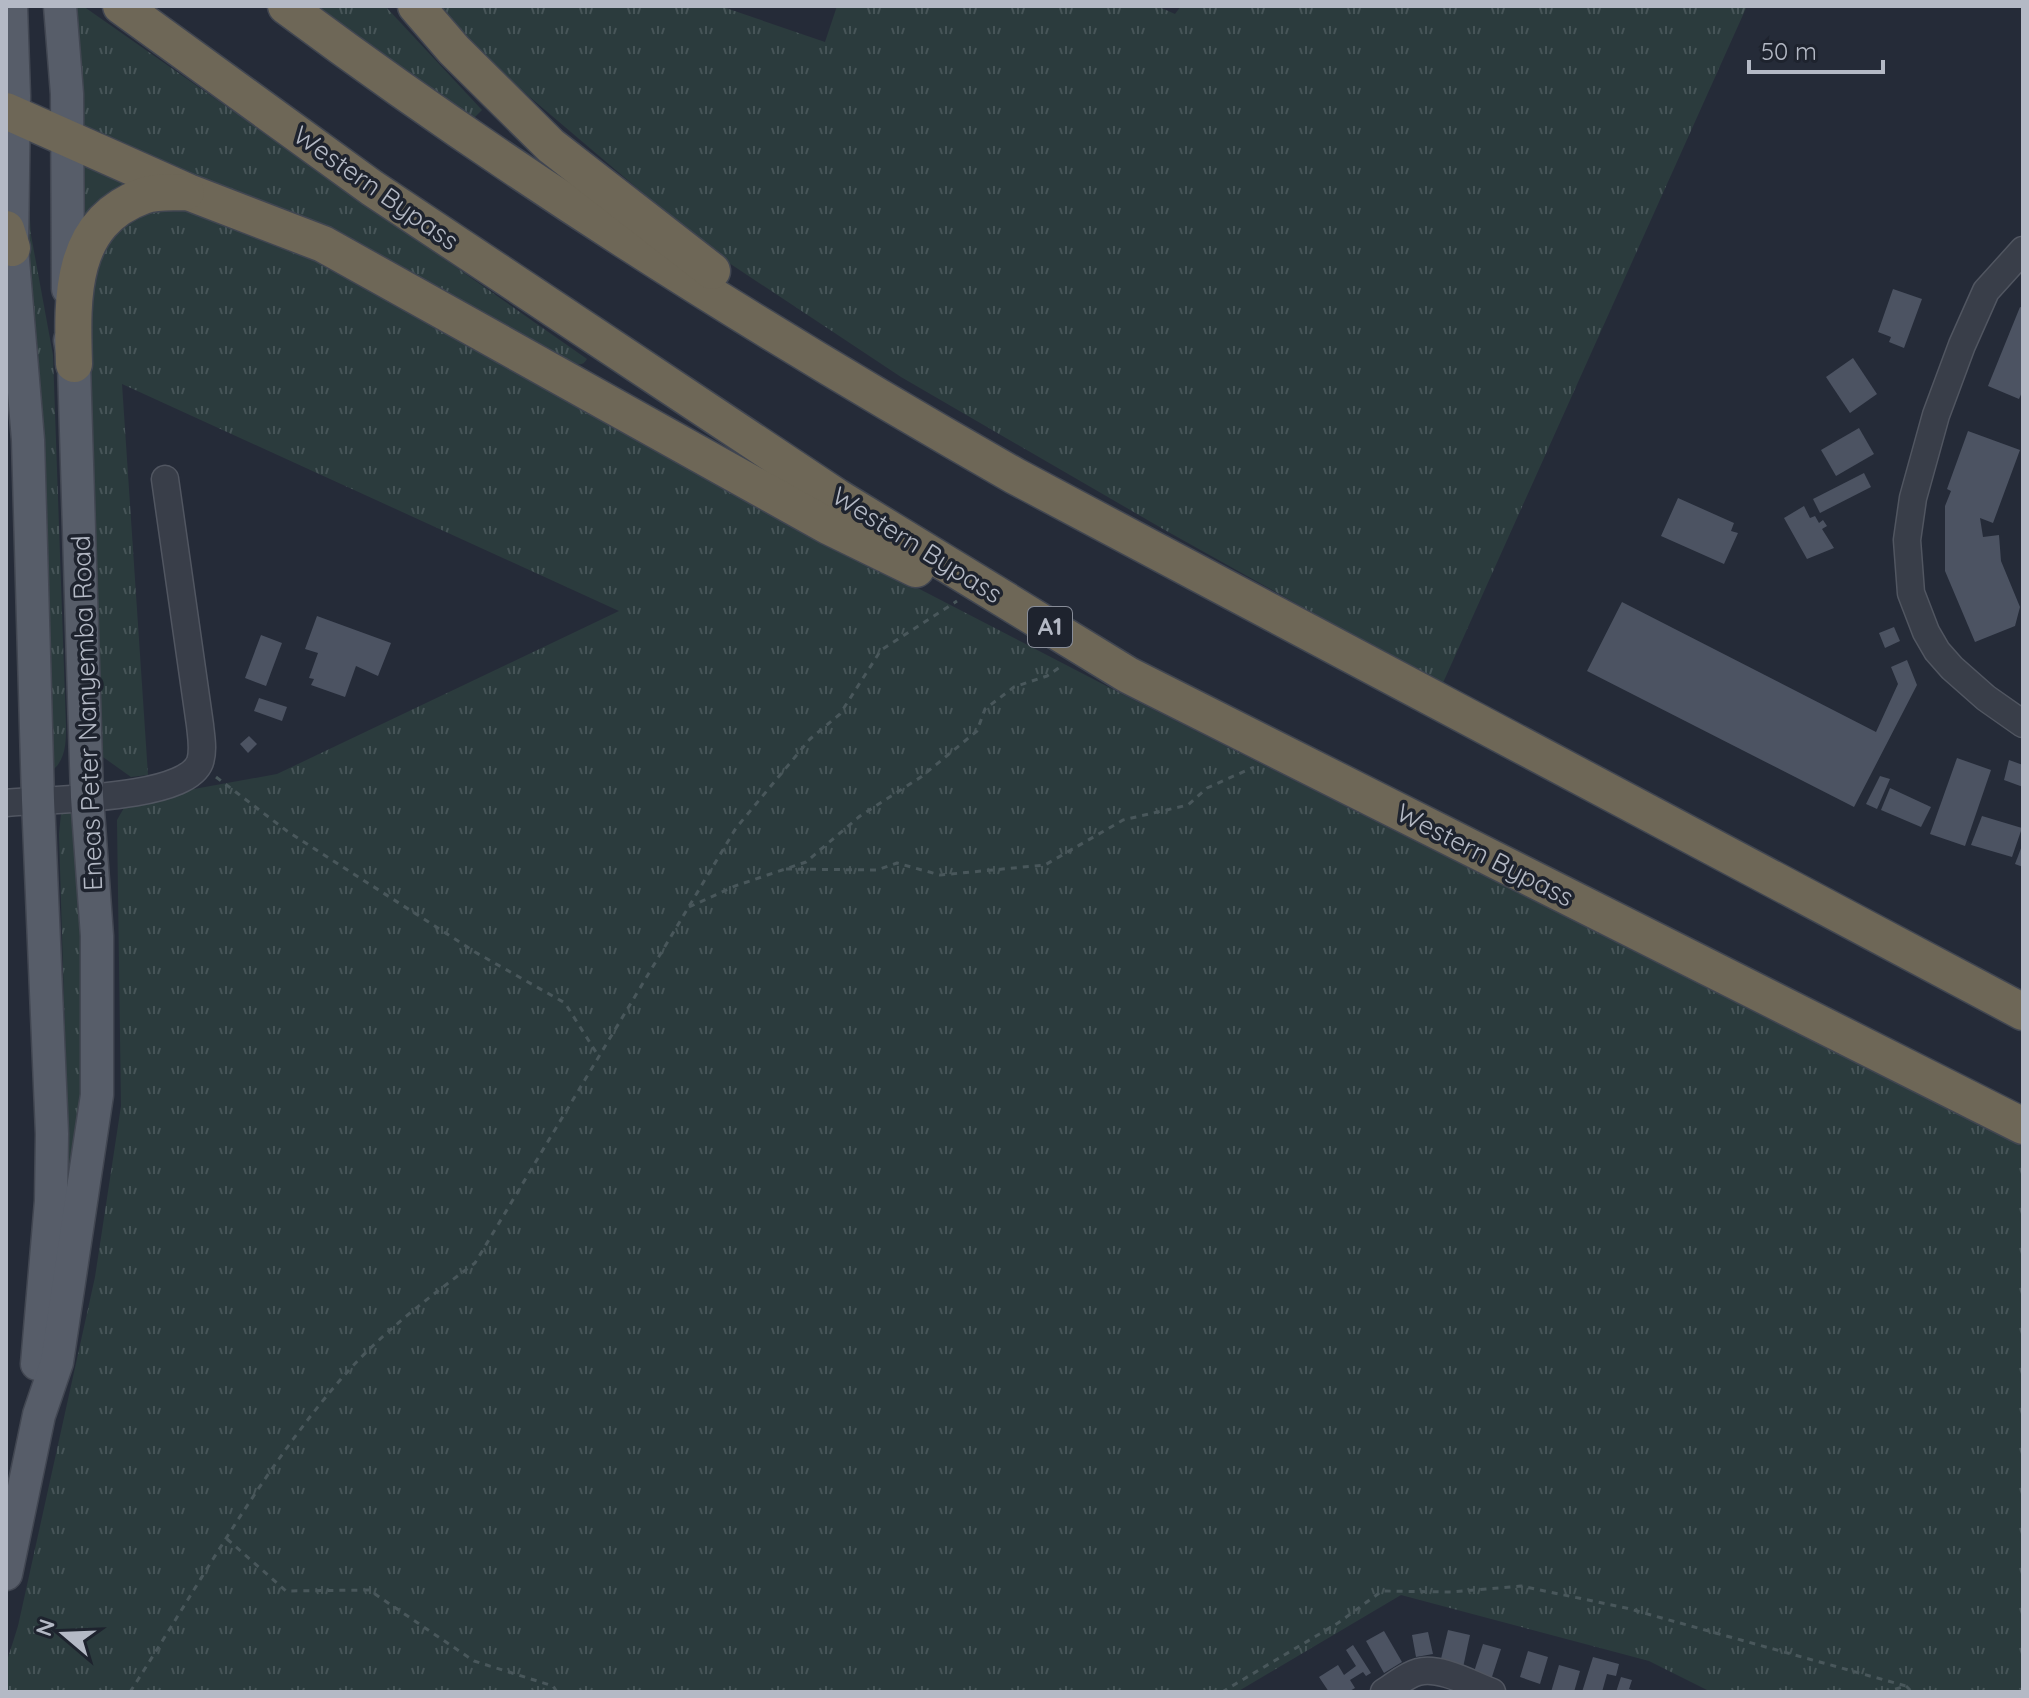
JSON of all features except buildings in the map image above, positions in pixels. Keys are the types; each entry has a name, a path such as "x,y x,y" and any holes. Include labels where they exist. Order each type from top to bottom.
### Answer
{"highway":[{"path":"286,6 401,92 587,216 864,390 1029,484 2023,1012"},
{"path":"416,6 454,50 551,146 864,390"},
{"name":"Western Bypass","path":"130,13 372,188 797,471 1128,675 2023,1126"},
{"path":"9,113 188,192 323,244 828,526 1128,675"},
{"path":"74,364 73,310 84,250 93,232 116,209 146,195 188,192"}],"main road":[{"name":"Eneas Peter Nanyemba Road","path":"11,6 14,96 9,113 9,238 28,440 22,802 52,1134 51,1201 37,1360 39,1415"},
{"name":"Eneas Peter Nanyemba Road","path":"6,1574 39,1415 57,1362 97,1095 97,936 87,797 74,364 68,322 67,94 60,6"}],"street":[{"path":"2023,250 1986,291 1962,345 1936,415 1913,498 1907,540 1911,593 1937,651 1986,698 2023,724"},
{"path":"22,802 142,792 176,784 200,764 200,725 165,479"},
{"path":"1384,1692 1416,1672 1428,1671 1439,1672 1492,1692"}],"path":[{"path":"130,1692 281,1456 342,1377 414,1308 475,1263 736,828 810,739 840,714 881,650 967,595"},
{"path":"689,907 735,886 806,862 860,816 942,761 977,731 985,709 1014,687 1047,676 1081,652"},
{"path":"786,869 877,870 897,863 940,875 1045,865 1123,820 1188,805 1207,788 1283,753"},
{"path":"200,764 287,831 475,952 565,1003 599,1057"},
{"path":"227,1539 286,1591 369,1590 474,1661 553,1686 557,1692"},
{"path":"1222,1692 1338,1623 1382,1591 1451,1592 1521,1586 1626,1608 1906,1686 1912,1692"},
{"path":"1886,1692 1906,1686"}],"green space":[{"path":"75,6 83,6 587,359 585,362 570,362 83,135"},
{"path":"318,6 385,6 482,110 471,121"},
{"path":"438,6 720,6 825,42 837,6 1157,6 1175,14 1181,6 1747,6 1442,685 1163,529 901,377 711,251 512,82"},
{"path":"20,139 25,141 31,235 53,355 66,726 63,755 54,769"},
{"path":"75,163 141,186 77,232"},
{"path":"181,207 347,273 763,508 1122,694 2023,1147 2023,1692 1711,1692 1649,1661 1401,1595 1237,1692 6,1692 6,1664 18,1626 95,1277 121,1106 117,820 125,806 150,797 277,774 619,611 122,384 148,775 131,777 103,757 87,342 88,290 112,230 136,214"},
{"path":"72,811 80,818 82,1106 70,1199 59,834 61,814"}]}
